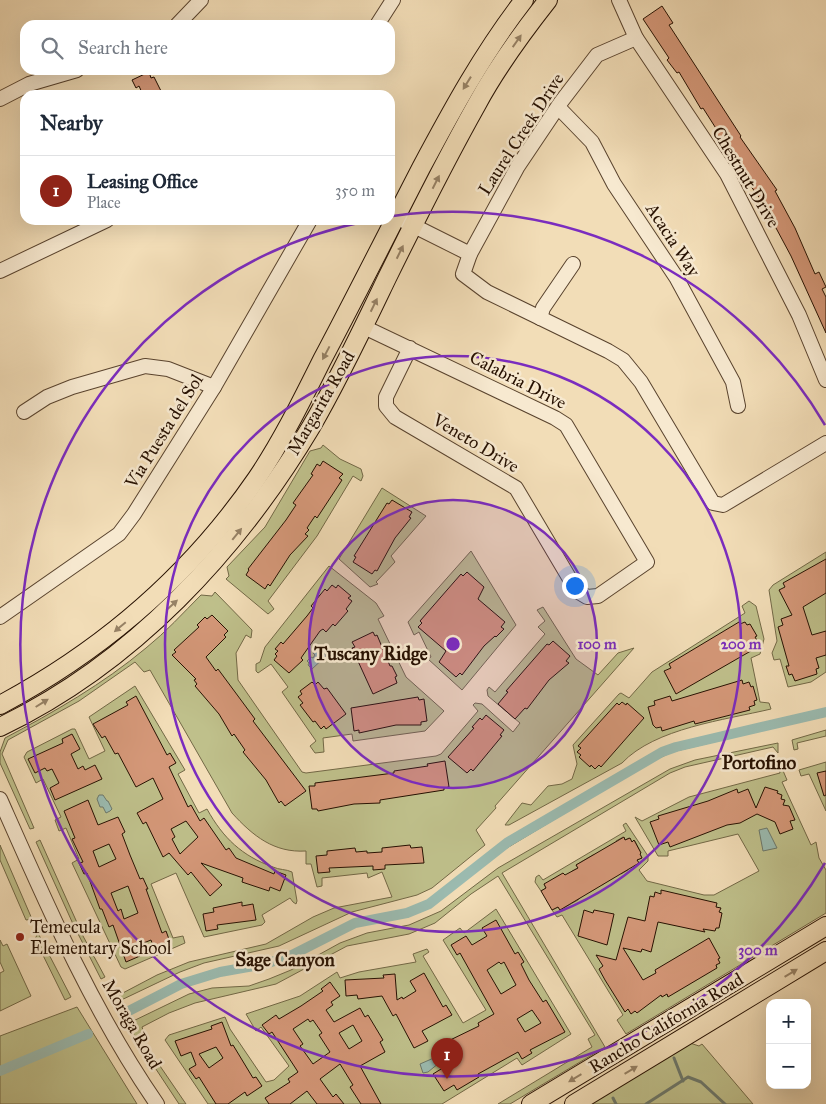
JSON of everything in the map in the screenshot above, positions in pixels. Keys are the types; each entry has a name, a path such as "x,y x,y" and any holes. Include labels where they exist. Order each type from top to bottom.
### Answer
{"main road":[{"name":"Margarita Road","path":"395,211 464,87 505,24 524,0"},
{"name":"Margarita Road","path":"0,727 83,678 130,644 206,572 259,506 311,427 364,328 414,225 478,102 517,40 548,0"},
{"name":"Margarita Road","path":"0,704 68,665 117,630 170,582 226,519 257,477 290,420 388,225"},
{"name":"Rancho California Road","path":"531,1104 826,926"},
{"name":"Rancho California Road","path":"574,1104 826,951"}],"street":[{"path":"182,20 201,0"},
{"path":"381,20 393,0"},
{"name":"Chestnut Drive","path":"619,0 636,38 727,174 799,315 826,380"},
{"name":"Laurel Creek Drive","path":"540,318 487,292 463,274 470,254 518,166 596,55 636,38"},
{"path":"0,100 29,84 60,75"},
{"name":"Acacia Way","path":"558,107 592,142 614,184 676,277 734,382 738,406"},
{"path":"395,216 470,254"},
{"path":"0,271 97,225"},
{"name":"Via Puesta del Sol","path":"0,617 119,534 134,514 214,387 307,225"},
{"path":"573,264 543,308 540,318 623,360 641,382 713,503 723,505 826,443"},
{"name":"Calabria Drive","path":"364,328 410,348 566,425 647,562 598,596 587,597"},
{"name":"Veneto Drive","path":"410,348 386,397 386,406 395,417 516,488 577,591 587,597"},
{"path":"24,412 47,398 72,388 145,366 168,369 214,387"},
{"name":"Moraga Road","path":"0,799 51,913 84,980 157,1104"}],"green space":[{"path":"323,445 340,459 361,469 363,476 361,481 353,476 317,536 268,601 274,609 268,614 226,579 229,576 227,567 265,527 310,451 321,448"},
{"path":"382,488 426,516 391,556 395,562 376,582 378,584 370,587 339,559"},
{"path":"471,551 516,625 462,690 428,659 431,657 419,632 414,635 408,622"},
{"path":"826,552 826,672 811,682 788,687 780,659 774,660 772,653 777,641 769,590 773,585"},
{"path":"329,566 376,603 384,616 378,619 406,677 444,711 425,731 353,741 352,734 323,738 324,752 315,753 310,746 316,741 282,692 288,687 271,664 258,673 256,671 256,664 260,662 265,647"},
{"path":"215,592 252,630 251,638 246,635 236,653 238,680 302,772 306,773 441,754 478,711 473,705 475,703 482,704 513,732 520,723 488,696 487,690 489,687 495,692 545,634 538,627 545,621 537,610 543,607 576,659 598,675 618,653 634,648 476,830 485,845 432,888 417,895 352,912 279,946 204,963 180,972 115,1003 107,989 112,987 119,995 157,975 189,962 266,944 313,917 334,908 392,897 382,872 368,878 367,873 322,878 322,886 317,887 311,864 306,864 306,851 294,851 274,846 248,829 232,813 150,670 144,672 135,662 79,701 8,740 2,754 34,828 30,829 0,763 0,752 5,738 60,708 113,674 153,642 201,595 212,596"},
{"path":"749,601 756,606 764,639 760,654 751,658 760,702 769,703 771,709 692,727 653,741 636,751 622,763 509,825 505,825 522,803 531,805 548,786 562,784 572,779 577,764 573,745 619,694 621,693 629,698 652,672 745,613 742,606"},
{"path":"135,686 185,770 178,774 199,813 207,809 220,829 234,845 252,857 275,868 292,872 297,901 296,904 290,898 262,915 265,922 262,925 204,937 176,873 151,884 173,938 183,936 185,943 125,969 121,967 72,863 79,859 66,828 59,831 55,820 61,817 43,779 36,783 24,757 27,752 72,729 75,729 89,759 105,751 89,717"},
{"path":"826,709 826,715 672,752 643,766 492,857 489,853 646,758 687,741"},
{"path":"826,730 826,736 797,743 798,749 794,750 792,740"},
{"path":"778,743 778,753 773,747 685,767 670,773 502,873 605,1047 510,1104 498,1104 592,1047 588,1039 595,1035 498,876 471,894 435,923 409,934 347,946 276,984 195,1003 169,1013 142,1027 144,1033 136,1038 127,1024 189,994 212,988 249,986 291,970 340,943 367,933 409,925 441,911 498,868 670,769 695,760"},
{"path":"826,762 826,811 809,774 801,776 799,770"},
{"path":"781,766 787,780 782,782 811,845 816,842 819,858 826,870 826,913 626,1034 617,1020 623,1015 562,915 557,917 552,910 558,907 560,910 578,900 588,889 590,892 598,887 598,880 602,885 619,871 621,874 628,870 625,864 639,863 637,860 642,858 635,841 632,842 629,838 625,840 623,837 616,841 620,848 593,855 576,865 578,868 572,871 574,876 544,884 546,888 541,891 535,882 536,877 539,875 543,880 626,831 623,825 626,823 648,856 648,861 639,870 647,881 704,895 714,895 759,871 738,834 668,851 668,856 658,856 635,817 642,821 689,797 780,773 779,768"},
{"path":"40,840 83,936 105,977 101,979 73,924 36,842"},
{"path":"0,845 32,919 26,920 0,860"},
{"path":"496,909 571,1034 522,1065 517,1058 442,1104 208,1104 165,1040 169,1035 225,1017 230,1029 266,1082 274,1080 289,1066 261,1027 256,1031 246,1014 300,996 337,972 340,978 359,972 416,962 413,954 427,949 429,952 423,956 463,1023 486,1010 443,940 460,928 464,933"},
{"path":"38,933 71,997 65,1000 35,939"},
{"path":"0,940 3,946 7,944 31,996 0,1011 0,973 4,971 0,962"},
{"path":"77,1007 137,1104 0,1104 0,1036"},
{"path":"690,1043 699,1046 702,1044 753,1104 587,1104"},
{"path":"145,1046 186,1104 179,1104 142,1048"}],"water":[{"path":"320,648 326,656 312,669 307,661 311,657 313,658 315,655 313,653"},
{"path":"99,795 103,795 108,801 112,809 110,811 106,813 103,807 100,807 97,799"},
{"path":"767,828 777,848 763,851 759,830"},
{"path":"436,1057 439,1063 428,1072 423,1073 420,1064"}],"building":[{"path":"662,6 673,23 669,25 740,137 777,190 775,191 795,228 815,274 819,272 826,287 822,289 826,297 826,333 791,256 761,200 739,170 742,168 715,132 717,130 703,108 701,109 679,72 677,73 667,60 669,58 643,19"},
{"path":"143,75 150,75 151,78 154,77 160,90 141,90 139,86 136,88 132,80"},
{"path":"323,461 343,474 339,478 342,480 317,518 315,516 307,528 309,530 305,534 308,536 290,555 270,586 268,584 265,589 246,575 248,569 286,520 296,505 293,503 313,475 311,474 317,464 320,466"},
{"path":"392,500 412,512 409,517 411,518 395,538 377,571 375,570 372,574 353,562 356,557 354,556 387,503 389,504"},
{"path":"826,559 826,593 803,607 812,635 826,631 826,655 816,658 819,668 816,669 817,674 795,681 792,674 789,675 786,666 789,666 778,627 783,625 781,619 792,615 779,590 785,587 783,583"},
{"path":"467,572 484,587 478,599 505,622 501,627 504,629 484,646 462,675 460,673 456,677 439,662 446,651 418,627 422,623 420,621 461,574 463,576"},
{"path":"332,585 336,588 338,585 351,596 348,598 352,601 346,609 348,611 335,626 333,624 326,632 323,629 320,631 301,658 303,660 289,673 274,660 277,656 275,654 278,651 275,649 281,642 283,644 307,616 313,608 311,606 325,589 327,591"},
{"path":"212,615 228,631 224,635 226,637 206,657 216,671 218,669 255,719 253,721 306,791 285,806 281,801 279,803 266,780 243,752 245,750 234,734 232,736 219,714 195,686 197,684 194,680 196,679 172,655 176,652 174,650 199,627 197,625 205,617 207,619"},
{"path":"739,622 740,624 745,622 747,625 750,624 757,636 755,637 758,642 753,644 756,648 676,694 664,671 671,668 669,664"},
{"path":"373,632 375,636 377,635 390,666 392,666 397,676 395,677 397,683 373,694 352,648 355,647 352,642"},
{"path":"553,641 570,656 566,661 569,663 549,680 527,709 525,708 515,719 498,704 508,692 506,691 547,644 549,645"},
{"path":"742,680 743,684 749,682 751,687 753,686 757,700 754,701 755,705 749,707 750,710 695,724 694,721 662,731 661,727 656,728 653,725 648,707 655,705 654,701 670,696 672,701"},
{"path":"312,682 315,685 318,682 324,689 327,688 346,714 326,729 324,726 321,729 315,721 313,722 300,705 303,703 298,697 302,694 300,691"},
{"path":"136,696 167,755 170,753 176,763 169,767 188,807 191,805 200,821 204,818 226,850 229,848 236,858 274,874 275,871 286,875 280,891 270,887 269,891 242,882 243,878 201,863 222,885 210,896 191,872 188,875 169,853 163,857 146,822 143,824 137,813 163,799 153,778 136,787 118,753 115,754 105,736 102,738 93,724 128,705 126,702","holes":["186,821 198,837 180,854 172,839 175,837 171,829"]},
{"path":"418,697 419,700 424,699 427,721 421,722 421,725 396,725 359,733 359,730 354,731 351,708"},
{"path":"622,702 626,705 627,703 644,718 601,767 599,765 595,769 591,765 590,767 579,757 581,755 577,752 581,748 578,746 617,703 619,705"},
{"path":"486,715 504,730 500,735 502,736 473,771 471,769 467,773 448,757 474,728 472,727 480,718 482,720"},
{"path":"72,734 80,749 71,754 78,769 83,766 85,770 95,765 102,779 55,800 50,788 59,783 52,769 47,771 45,768 35,773 28,759 63,743 62,739"},
{"path":"445,761 449,787 444,788 444,790 380,800 380,803 354,804 318,811 317,809 312,809 309,786 315,786 315,783 394,773 394,771 428,766 427,764"},
{"path":"826,771 826,795 824,796 817,773"},
{"path":"765,787 778,791 777,793 782,795 781,799 785,800 783,805 789,806 795,820 790,821 793,829 780,834 775,822 757,814 740,823 727,825 670,847 668,842 659,845 650,822 659,819 658,816 708,801 737,789 738,793 748,789 756,808"},
{"path":"88,800 98,825 118,817 125,832 122,834 140,879 143,878 148,889 146,889 162,933 166,931 170,942 154,949 151,940 136,946 140,956 126,962 113,925 109,927 102,909 100,909 87,873 84,874 79,863 83,862 72,839 75,838 64,811","holes":["109,844 116,859 99,867 93,851","128,886 138,913 124,919 121,909 118,911 111,893"]},
{"path":"624,837 625,840 630,838 632,842 634,840 641,853 642,858 637,860 639,863 560,910 558,907 552,910 541,891 546,888 544,884 563,873 565,875 578,868 576,865"},
{"path":"410,845 411,848 422,847 424,863 385,865 385,869 373,870 373,866 329,868 330,872 318,873 316,856 327,855 327,851 355,848 356,852 382,852 382,848"},
{"path":"661,890 717,903 716,907 721,908 719,912 722,913 719,928 716,928 715,931 703,929 705,932 658,922 651,952 642,949 641,952 623,948 643,980 656,973 655,970 709,938 720,958 718,959 720,963 716,965 717,968 668,997 667,994 662,997 661,995 637,1013 635,1011 631,1014 628,1009 625,1012 605,980 599,969 603,966 596,955 616,960 628,917 645,921 650,896 654,897 655,892 661,894"},
{"path":"242,902 242,906 253,904 256,920 217,925 218,929 206,931 203,914 214,912 213,908"},
{"path":"584,910 593,913 594,910 614,914 607,945 578,936"},
{"path":"496,920 515,954 518,952 524,962 521,964 529,980 543,1002 546,1000 565,1032 530,1050 532,1053 522,1059 518,1052 478,1074 479,1077 457,1090 454,1085 444,1091 433,1074 454,1061 444,1043 479,1026 478,1023 494,1014 460,953 457,955 451,945 466,936 472,945 487,936 482,928","holes":["499,962 501,964 504,962 516,985 501,994 487,970","532,1010 541,1023 525,1032 517,1019"]},
{"path":"424,973 443,1007 446,1005 452,1015 422,1031 428,1041 414,1048 396,1014 393,1016 382,996 358,999 357,995 346,996 345,980 384,978 383,975 395,974 397,1000 402,997 403,999 416,991 410,981"},
{"path":"330,982 340,996 331,1002 333,1005 326,1010 334,1022 360,1008 365,1017 368,1015 383,1040 380,1042 385,1052 360,1066 381,1104 361,1104 350,1087 353,1085 340,1064 320,1079 333,1097 336,1094 344,1104 317,1104 307,1091 290,1104 269,1104 265,1098 290,1082 288,1079 298,1072 272,1032 269,1034 262,1025 276,1015 279,1019 301,1006 323,991 321,989","holes":["308,1019 310,1022 313,1020 322,1033 319,1035 330,1052 313,1064 300,1046 303,1044 293,1029","353,1025 362,1041 349,1049 339,1033"]},
{"path":"222,1022 231,1046 233,1045 253,1078 256,1077 262,1086 247,1096 245,1092 228,1104 216,1104 199,1077 196,1079 189,1069 196,1065 191,1052 181,1056 175,1041 212,1029 211,1026","holes":["216,1047 223,1058 209,1068 199,1054"]}],"waterway":[{"path":"123,1014 181,984 220,972 265,964 290,956 355,923 407,913 429,904 508,842 662,752 676,747 826,712"},
{"path":"0,1071 88,1034"},
{"path":"674,1058 683,1081"},
{"path":"646,1104 688,1077 701,1082 725,1104"},
{"path":"613,1098 616,1104"}],"place":[{"name":"Temecula Elementary School","path":"20,937"},
{"name":"Leasing Office","path":"447,1079"}],"district":[{"name":"Tuscany Ridge","path":"371,653"},
{"name":"Portofino","path":"759,762"},
{"name":"Sage Canyon","path":"285,959"}]}
